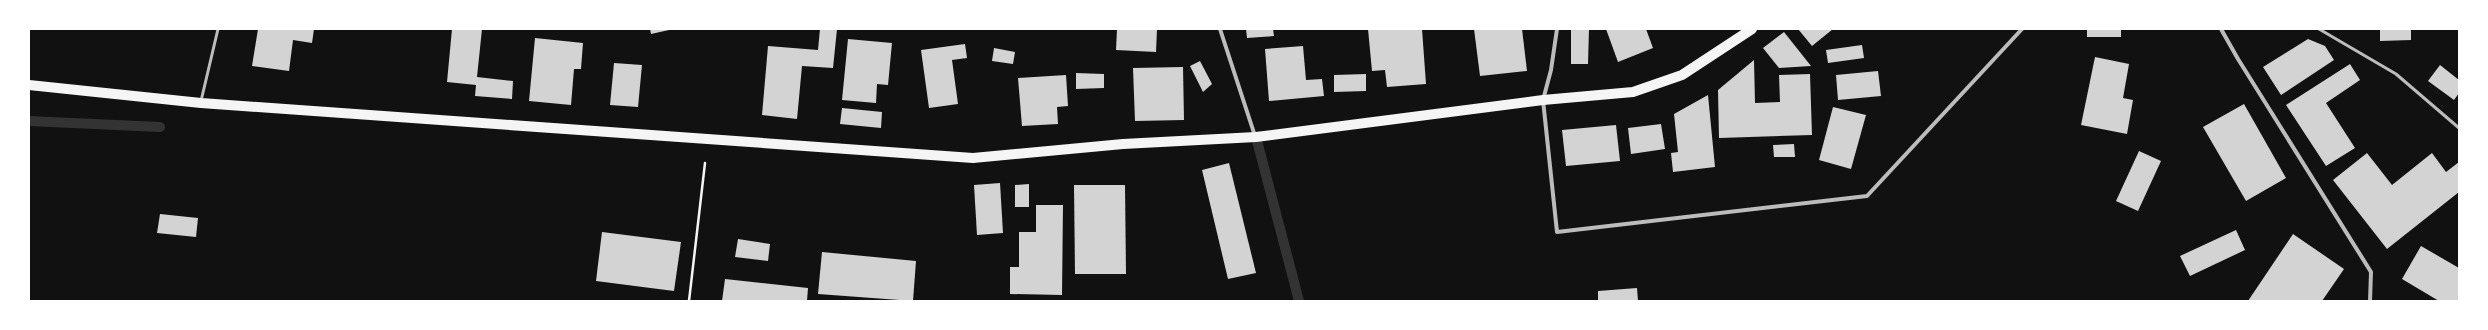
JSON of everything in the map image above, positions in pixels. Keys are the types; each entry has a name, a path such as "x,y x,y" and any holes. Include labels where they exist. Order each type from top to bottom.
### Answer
{"main road":[{"path":"29,85 201,103 974,158 1138,143 1256,136 1543,100 1633,92 1682,75 1752,29"}],"street":[{"path":"1220,29 1256,136"},
{"path":"1557,29 1551,70 1543,100 1557,232 1867,196 2022,29"},
{"path":"2221,29 2242,66 2372,272 2370,301"}],"lane":[{"path":"201,103 218,29"},
{"path":"2319,29 2396,74 2459,128"}],"path":[{"path":"689,301 708,140"}],"building":[{"path":"258,29 314,29 312,43 293,40 289,71 252,66"},
{"path":"452,29 482,29 477,77 513,81 512,99 475,96 476,85 447,82"},
{"path":"650,29 669,29 669,30 651,34"},
{"path":"820,29 837,29 833,68 802,66 797,119 762,115 768,46 818,50"},
{"path":"1117,29 1157,29 1156,52 1116,50"},
{"path":"1246,29 1273,29 1274,36 1247,38"},
{"path":"1368,29 1422,29 1426,84 1387,87 1385,70 1372,71"},
{"path":"1474,29 1522,29 1527,71 1480,76"},
{"path":"1571,29 1589,29 1588,64 1571,64"},
{"path":"1606,29 1646,29 1653,48 1618,62"},
{"path":"1798,29 1833,29 1812,46"},
{"path":"2087,29 2121,29 2121,37 2087,37"},
{"path":"2380,29 2411,29 2411,40 2380,41"},
{"path":"1784,32 1811,66 1779,68 1763,48"},
{"path":"535,38 583,43 581,69 574,69 571,105 529,101"},
{"path":"848,39 892,43 888,85 877,84 876,103 842,100"},
{"path":"2308,39 2325,46 2334,60 2281,95 2263,67"},
{"path":"965,44 967,58 952,60 958,104 929,108 921,50"},
{"path":"1862,45 1864,58 1828,63 1826,50"},
{"path":"1303,46 1306,80 1322,79 1324,96 1269,101 1265,49"},
{"path":"994,48 1015,52 1013,64 992,61"},
{"path":"2095,57 2129,64 2123,98 2133,100 2127,134 2081,125"},
{"path":"1754,60 1755,103 1780,102 1779,75 1810,74 1812,135 1719,138 1718,90"},
{"path":"1200,61 1212,84 1203,92 1190,66"},
{"path":"614,63 642,65 638,107 610,105"},
{"path":"2350,64 2360,80 2326,103 2355,148 2326,166 2286,105"},
{"path":"2440,65 2459,80 2459,93 2454,100 2428,81"},
{"path":"1183,67 1184,120 1135,121 1133,68"},
{"path":"1878,71 1881,96 1838,100 1836,75"},
{"path":"1076,73 1104,74 1104,88 1076,89"},
{"path":"1366,74 1366,91 1334,92 1334,75"},
{"path":"1066,75 1068,106 1057,107 1058,124 1022,126 1018,78"},
{"path":"1708,95 1715,167 1673,172 1671,153 1678,152 1674,114"},
{"path":"2244,104 2286,178 2246,201 2203,127"},
{"path":"1833,107 1866,115 1851,169 1819,160"},
{"path":"842,108 882,112 881,128 840,124"},
{"path":"1661,124 1665,149 1631,154 1628,128"},
{"path":"1616,125 1620,161 1566,166 1562,130"},
{"path":"1794,144 1795,157 1774,157 1773,145"},
{"path":"2139,151 2161,161 2138,211 2116,201"},
{"path":"2367,153 2392,185 2432,153 2446,172 2459,162 2459,192 2387,249 2333,180"},
{"path":"1229,163 1256,273 1228,279 1202,170"},
{"path":"1000,183 1003,233 977,235 974,185"},
{"path":"1029,184 1029,207 1015,207 1015,185"},
{"path":"1074,185 1125,185 1126,274 1075,274"},
{"path":"1036,205 1063,205 1062,295 1010,294 1010,267 1019,267 1019,232 1036,232"},
{"path":"160,214 198,218 196,237 157,233"},
{"path":"2236,230 2245,250 2190,276 2180,256"},
{"path":"602,232 681,242 674,291 596,281"},
{"path":"2293,234 2344,269 2322,301 2248,301"},
{"path":"738,239 770,244 768,261 735,257"},
{"path":"2421,246 2459,268 2459,301 2439,301 2402,279"},
{"path":"822,252 916,261 913,301 818,294"},
{"path":"725,279 808,288 807,301 722,301"},
{"path":"1637,288 1638,301 1598,301 1598,291"}],"waterway":[{"path":"29,121 160,127"},
{"path":"1256,137 1299,301"}]}
